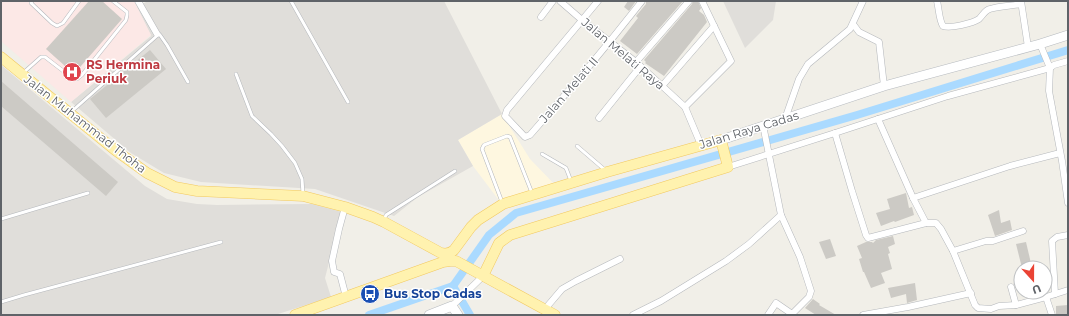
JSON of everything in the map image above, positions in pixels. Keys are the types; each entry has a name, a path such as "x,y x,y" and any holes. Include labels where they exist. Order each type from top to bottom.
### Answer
{"main road":[{"name":"Jalan Muhammad Thoha","path":"1,57 114,150 147,173 175,187 197,191 303,196 345,207 384,222 441,253 447,254"},
{"name":"Jalan Raya Cadas","path":"447,254 454,250 478,220 502,204 701,145 722,143"},
{"path":"479,277 499,243 510,235 727,164 722,143"},
{"path":"295,315 450,260 456,261 479,277 555,315"}],"street":[{"path":"138,1 157,34"},
{"path":"541,17 553,1"},
{"name":"Jalan Melati Raya","path":"560,1 638,64 684,107"},
{"path":"582,20 598,1"},
{"name":"Jalan Melati II","path":"582,20 507,110 505,116 525,137 527,137 555,107 610,42 642,1"},
{"path":"599,118 638,64 689,1"},
{"path":"701,145 684,107 731,61 702,1"},
{"path":"785,119 799,79 808,64 850,29 863,1"},
{"path":"937,1 941,23 943,26 948,28 974,22 988,9 1021,3 1028,47"},
{"path":"853,24 859,32 879,42 884,86"},
{"path":"662,86 714,26"},
{"name":"Jalan Raya Cadas","path":"722,143 764,130 785,119 884,86 1028,47 1041,45 1068,35"},
{"path":"1041,45 1050,66 1049,92 1060,153 1065,161 1068,203"},
{"path":"727,164 835,133 948,96 1068,61"},
{"path":"878,119 913,198 926,223"},
{"path":"764,130 781,215 800,256 811,291 809,297 792,315 776,303 768,315"},
{"path":"835,133 867,237 870,238 934,222 937,224 953,251 975,305 978,308 991,312 999,306 1016,305 1035,300"},
{"path":"913,198 1010,166 1060,153"},
{"path":"345,207 332,261 334,272 340,274 346,297"},
{"path":"633,315 661,301 726,261 749,244 781,215"},
{"path":"953,251 1023,232"},
{"path":"1068,235 1057,237 1052,240 1055,294 1068,290"},
{"path":"545,309 562,289 620,259"},
{"path":"429,315 454,303 479,277"},
{"path":"1011,287 1016,305"},
{"path":"863,315 971,293"},
{"path":"1047,300 1052,315"},
{"path":"454,303 458,315"}],"lane":[{"path":"31,2 57,26 63,23 79,1"},
{"path":"22,74 41,57 45,57 71,77 76,79 82,75 126,20 126,12 113,1"},
{"path":"291,1 348,102"},
{"path":"70,114 157,34 160,35 188,82"},
{"path":"236,74 252,116 282,146 295,163 302,179 303,196"},
{"path":"502,204 482,149 484,145 507,136 510,137 533,195"},
{"path":"577,146 607,172"},
{"path":"542,154 566,168 571,183"},
{"path":"384,222 386,215 455,172"},
{"path":"1,219 88,193"},
{"path":"1,302 221,242"}],"shaded area":[{"name":"RS Hermina Periuk","path":"1,1 134,1 151,35 71,102 1,41"},
{"path":"148,1 444,1 502,114 458,140 473,166 418,197 394,216 315,189 201,182 164,173 131,153 71,102 151,36 137,7"},
{"path":"723,1 776,1 773,20 745,48"},
{"path":"1,65 145,186 167,199 197,204 217,205 312,204 342,212 325,278 331,297 275,315 1,315"},
{"path":"502,114 530,159 560,190 504,207 473,166 458,140"}],"building":[{"path":"89,1 102,1 122,19 74,74 46,49"},
{"path":"628,1 636,1 629,11 624,7"},
{"path":"646,1 683,1 637,54 620,41 638,18 636,16 646,4"},
{"path":"693,1 698,1 701,8 699,11 704,15 707,22 664,76 645,63 646,62 644,60"},
{"path":"150,50 166,69 106,118 90,99"},
{"path":"1,81 118,182 106,196 1,106"},
{"path":"906,193 909,208 912,207 914,215 881,226 876,213 890,209 887,199"},
{"path":"999,210 1001,223 1010,220 1012,230 995,236 988,215"},
{"path":"893,236 895,244 888,247 890,253 888,254 892,269 881,273 885,283 871,288 863,272 859,259 862,258 857,246 866,242 873,243 876,240"},
{"path":"830,239 836,256 826,259 819,242"},
{"path":"1026,242 1030,260 1020,260 1016,244"},
{"path":"915,283 917,300 907,303 906,294 891,298 888,288"},
{"path":"813,299 820,304 819,305 836,315 816,315 805,308"},
{"path":"1068,305 1068,315 1056,315 1056,306"}],"waterway":[{"path":"453,286 489,235 516,213 857,115 1068,50"},
{"path":"453,286 470,315"},
{"path":"369,315 453,286"}],"place":[{"name":"RS Hermina Periuk","path":"72,72"},
{"name":"Bus Stop Cadas","path":"370,294"}]}
